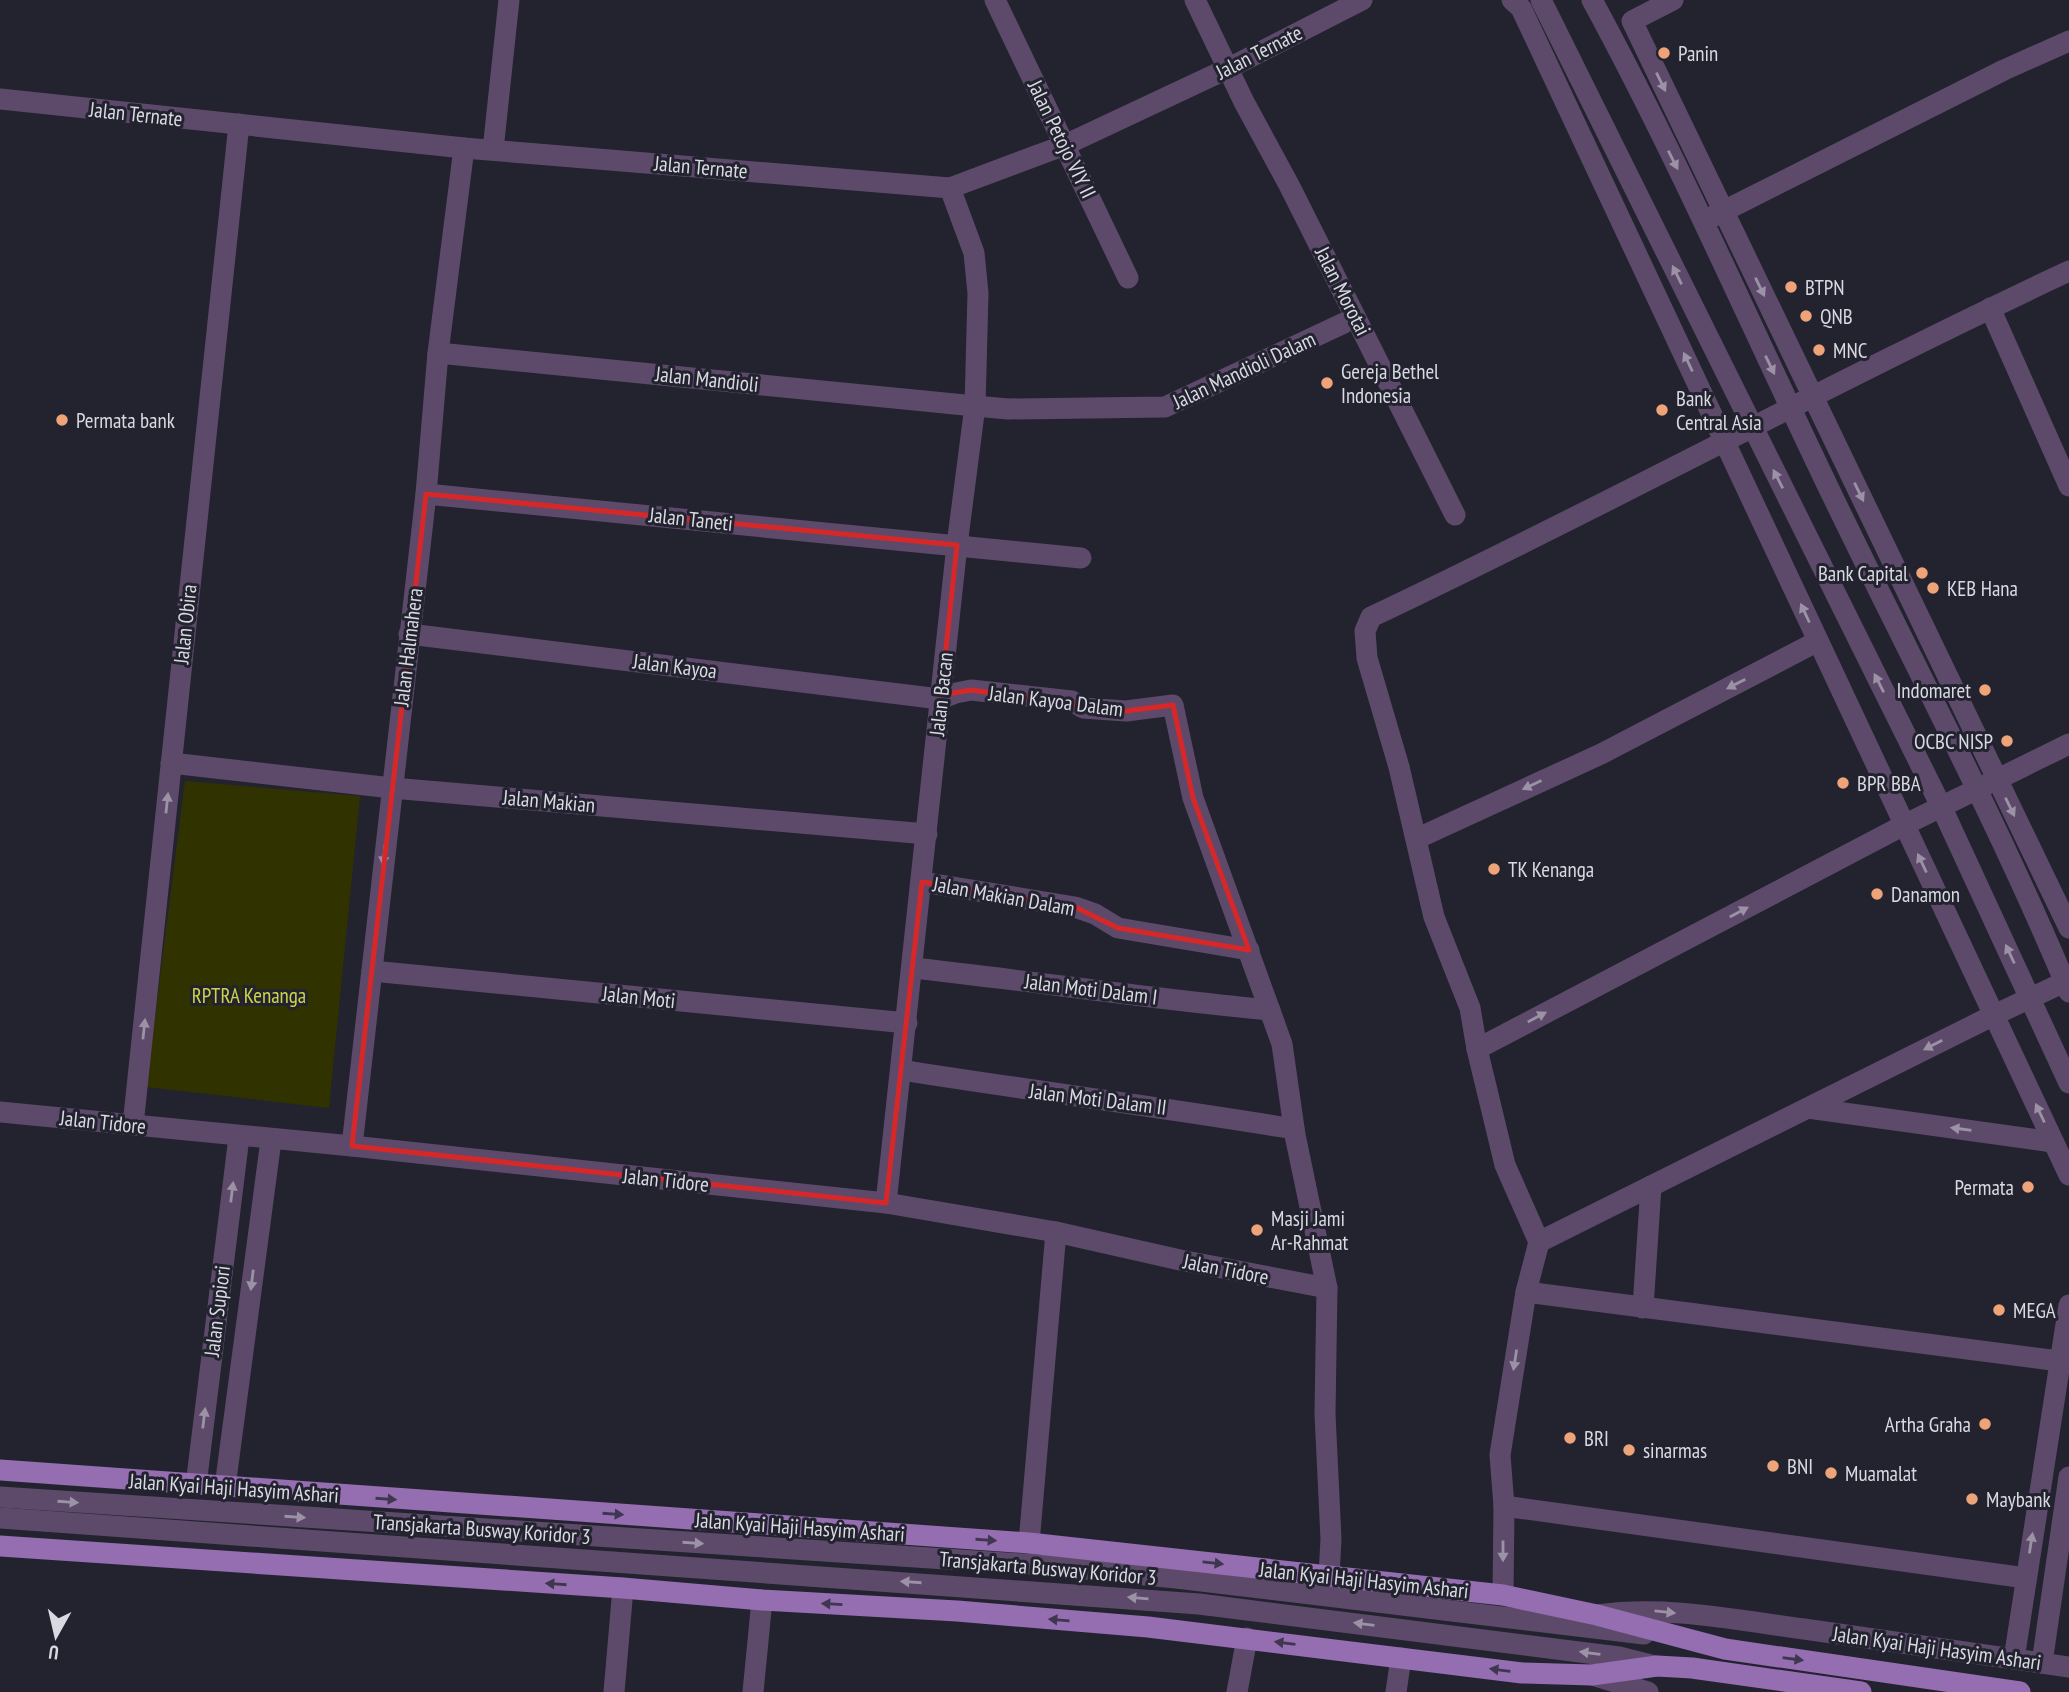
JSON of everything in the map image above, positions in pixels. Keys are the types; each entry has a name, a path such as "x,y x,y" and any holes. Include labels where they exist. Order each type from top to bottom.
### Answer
{"main road":[{"path":"0,1456 84,1476"},
{"name":"Jalan Kyai Haji Hasyim Ashari","path":"0,1470 1029,1543 1503,1595 1597,1615 1725,1649 2020,1692"},
{"path":"0,1546 623,1588 762,1600 957,1611 1148,1627 1522,1673 1592,1675 1657,1667 1726,1671 1861,1692"}],"street":[{"path":"493,150 509,0"},
{"name":"Jalan Petojo VIY II","path":"995,0 1128,278"},
{"name":"Jalan Morotai","path":"1195,0 1244,102 1289,185 1455,515"},
{"name":"Jalan Ternate","path":"0,99 464,148 950,188 1065,145 1229,68 1363,0"},
{"path":"1539,1242 1994,1015 2030,998 2068,985 1988,813 1592,0"},
{"path":"1673,0 1632,21 2069,928"},
{"path":"1529,2 1751,427 1941,806 2069,1083"},
{"path":"1529,2 1724,440 2069,1175"},
{"path":"1702,222 2004,70 2069,41"},
{"name":"Jalan Obira","path":"133,1125 239,124"},
{"name":"Jalan Halmahera","path":"352,1146 464,148"},
{"name":"Jalan Bacan","path":"886,1203 957,545 975,406 978,293 974,253 950,188"},
{"path":"1503,1595 1504,1506 1500,1455 1525,1292 1539,1242 1505,1165 1470,1008 1434,917 1399,767 1367,658 1365,631 1371,617 1480,565 1812,395 2069,271"},
{"path":"1990,308 2069,486"},
{"name":"Jalan Mandioli Dalam","path":"975,406 1164,407 1344,323"},
{"name":"Jalan Mandioli","path":"439,353 975,406"},
{"name":"Jalan Taneti","path":"426,494 1081,558"},
{"name":"Jalan Kayoa","path":"409,634 940,698"},
{"path":"1416,839 1601,754 1818,641"},
{"name":"Jalan Kayoa Dalam","path":"940,698 971,691 1072,701 1087,709 1126,711 1173,705 1193,798 1249,950"},
{"path":"1477,1049 1904,825 2069,744"},
{"name":"Jalan Makian","path":"171,762 392,788 927,834"},
{"name":"Jalan Makian Dalam","path":"922,882 1075,907 1095,914 1118,928 1249,950"},
{"path":"1249,950 1282,1044 1294,1129 1327,1288 1325,1414 1331,1539 1329,1576"},
{"name":"Jalan Moti Dalam I","path":"913,968 1270,1010"},
{"name":"Jalan Moti","path":"372,971 907,1023"},
{"name":"Jalan Moti Dalam II","path":"901,1070 1042,1092 1171,1108 1294,1129"},
{"path":"1808,1108 2053,1142"},
{"name":"Jalan Tidore","path":"0,1112 352,1146 886,1203 1055,1232 1180,1260 1327,1288"},
{"name":"Jalan Supiori","path":"196,1485 239,1137"},
{"name":"Jalan Supiori","path":"225,1488 271,1140"},
{"path":"1643,1308 1651,1186"},
{"path":"1029,1543 1055,1232"},
{"path":"1525,1292 2059,1361"},
{"path":"2014,1659 2069,1306"},
{"path":"2042,1663 2069,1477"},
{"name":"Transjakarta Busway Koridor 3","path":"0,1497 1054,1566 1675,1636"},
{"path":"1504,1506 2026,1578"},
{"name":"Transjakarta Busway Koridor 3","path":"0,1518 1186,1602 1619,1657 1657,1667"},
{"path":"614,1692 623,1588"},
{"path":"753,1692 762,1600"},
{"name":"Jalan Kyai Haji Hasyim Ashari","path":"1597,1615 1654,1611 2069,1667"},
{"path":"1237,1692 1247,1638"},
{"path":"1396,1692 1402,1658"},
{"path":"1592,1675 1648,1692"}],"highlighted area":[{"path":"426,494 957,545 941,695 971,690 1126,711 1173,705 1193,798 1249,950 1118,928 1075,907 922,882 886,1203 352,1146"}],"green space":[{"name":"RPTRA Kenanga","path":"185,781 360,796 329,1108 146,1087"}],"place":[{"name":"Panin","path":"1664,53"},
{"name":"BTPN","path":"1791,287"},
{"name":"QNB","path":"1806,316"},
{"name":"MNC","path":"1819,350"},
{"name":"Gereja Bethel Indonesia","path":"1327,383"},
{"name":"Bank Central Asia","path":"1662,410"},
{"name":"Permata bank","path":"62,420"},
{"name":"Bank Capital","path":"1922,573"},
{"name":"KEB Hana","path":"1933,588"},
{"name":"Indomaret","path":"1985,690"},
{"name":"OCBC NISP","path":"2007,741"},
{"name":"BPR BBA","path":"1843,783"},
{"name":"TK Kenanga","path":"1494,869"},
{"name":"Danamon","path":"1877,894"},
{"name":"Permata","path":"2028,1187"},
{"name":"Masji Jami Ar-Rahmat","path":"1257,1230"},
{"name":"MEGA","path":"1999,1310"},
{"name":"Artha Graha","path":"1985,1424"},
{"name":"BRI","path":"1570,1438"},
{"name":"sinarmas","path":"1629,1450"},
{"name":"BNI","path":"1773,1466"},
{"name":"Muamalat","path":"1831,1473"},
{"name":"Maybank","path":"1972,1499"}]}
